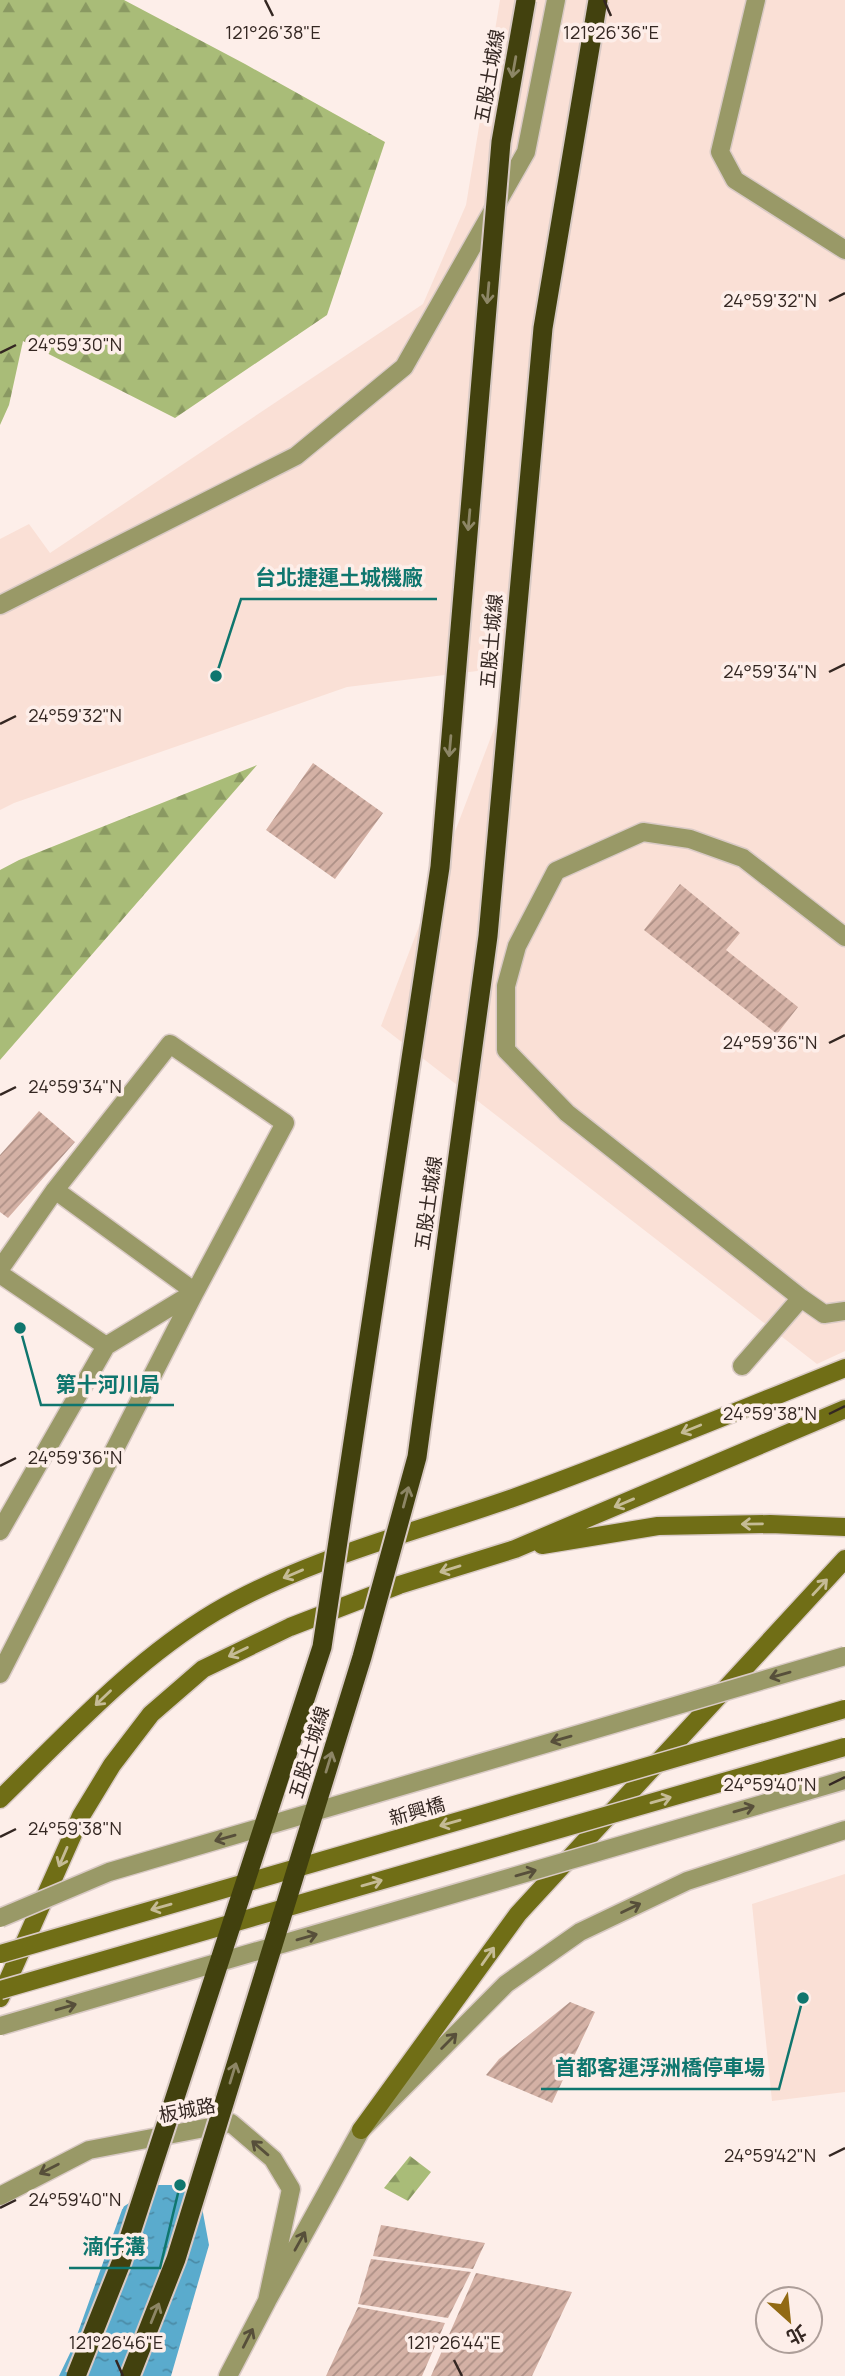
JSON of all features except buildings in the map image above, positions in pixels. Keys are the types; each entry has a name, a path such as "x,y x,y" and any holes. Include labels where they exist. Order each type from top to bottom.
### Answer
{"highway":[{"name":"五股土城線","path":"76,2376 121,2263 322,1647 440,867 501,142 526,0"},
{"name":"五股土城線","path":"130,2376 180,2246 362,1657 417,1457 488,936 543,328 598,0"}],"main road":[{"path":"0,1799 114,1687 163,1647 215,1612 256,1591 324,1562 568,1478 845,1368"},
{"path":"0,1998 81,1816 113,1765 151,1714 203,1669 290,1627 399,1585 515,1549 845,1409"},
{"path":"515,1549 658,1525 770,1524 845,1527"},
{"path":"361,2130 518,1914 845,1559"},
{"name":"新興橋","path":"0,1954 845,1709"},
{"path":"0,1990 845,1747"}],"street":[{"path":"0,605 296,456 404,367 526,152 556,0"},
{"path":"756,0 720,152 735,180 845,250"},
{"path":"845,937 743,859 690,839 643,832 556,871 517,946 506,986 506,1050 567,1112 801,1298 824,1314 845,1311"},
{"path":"0,1674 195,1292 285,1123 170,1044 55,1189 0,1271 106,1346"},
{"path":"55,1189 195,1292"},
{"path":"0,1531 106,1346 195,1292"},
{"path":"742,1366 801,1298"},
{"path":"0,1918 109,1872 845,1656"},
{"path":"0,2026 845,1780"},
{"path":"267,2301 361,2130 506,1984 580,1932 687,1881 845,1830"},
{"name":"板城路","path":"0,2196 89,2150 231,2123 273,2159 291,2189 267,2301 228,2376"}],"shaded area":[{"path":"500,0 845,0 845,1351 817,1364 381,1026 518,666 347,687 0,810 0,539 29,524 50,553 423,304 466,205"},
{"path":"845,1874 845,2092 772,2101 752,1904"}],"green space":[{"path":"0,0 124,0 385,142 327,315 175,418 23,341 9,405 0,425"},
{"path":"257,765 0,1060 0,870"},
{"path":"410,2156 431,2172 408,2201 384,2188"}],"water":[{"path":"157,2185 180,2185 201,2202 209,2245 171,2376 59,2376 72,2349 123,2207"}],"place":[{"name":"台北捷運土城機廠","path":"216,676"},
{"name":"第十河川局","path":"20,1328"},
{"name":"首都客運浮洲橋停車場","path":"803,1998"},
{"name":"湳仔溝","path":"180,2185"}]}
